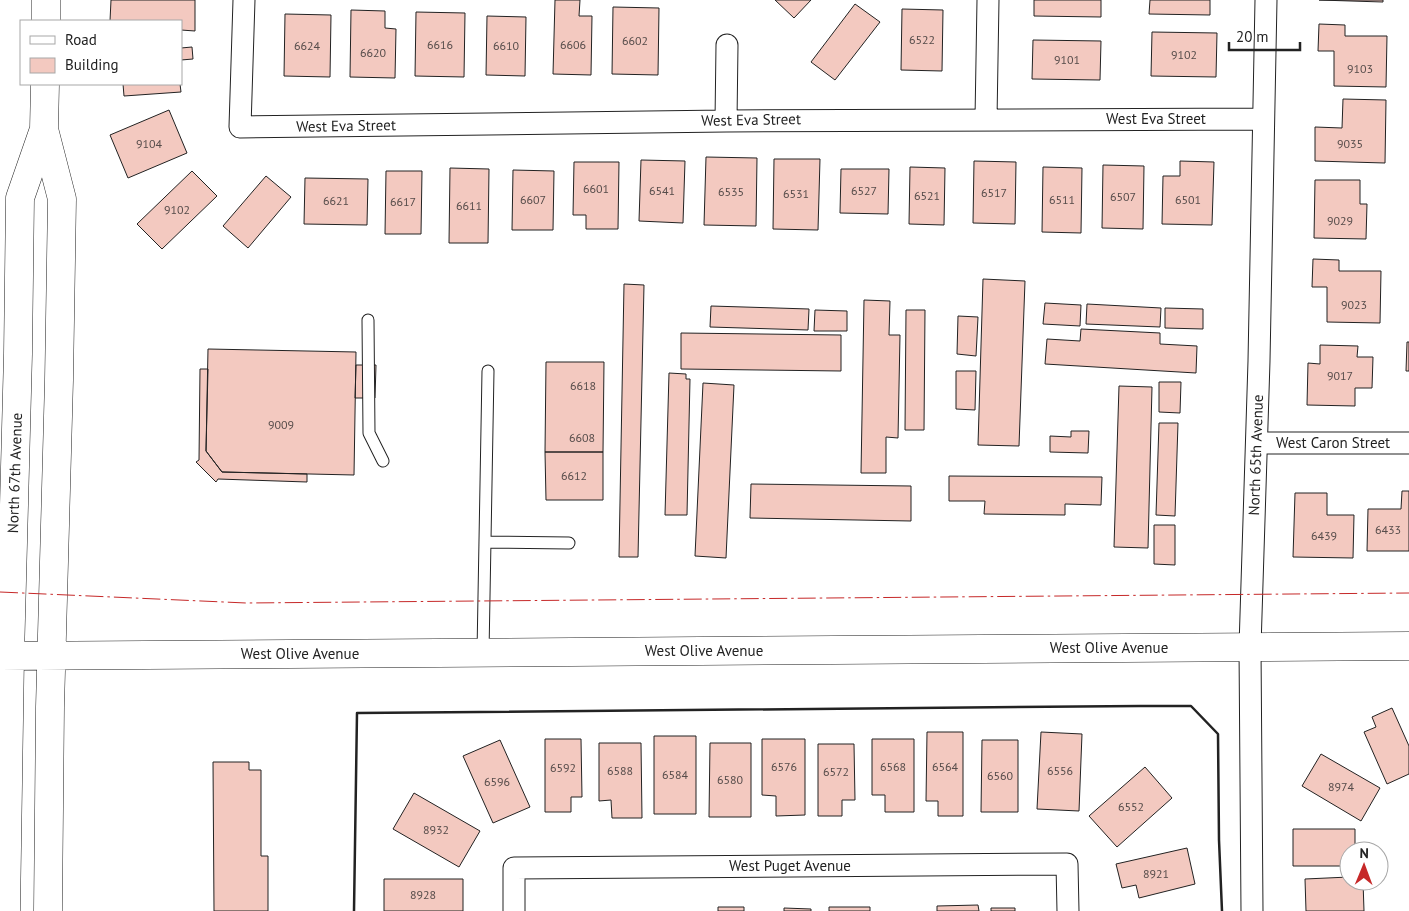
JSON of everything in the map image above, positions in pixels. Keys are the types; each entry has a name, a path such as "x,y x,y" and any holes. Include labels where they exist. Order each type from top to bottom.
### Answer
{"main road":[{"path":"46,0 46,20"},
{"name":"North 67th Avenue","path":"45,85 44,129 62,199 48,911"},
{"name":"North 67th Avenue","path":"6,911 5,656 18,354 20,198 44,129"},
{"name":"West Olive Avenue","path":"5,656 1409,646"}],"street":[{"name":"West Eva Street","path":"244,0 240,127 726,120 1263,119"},
{"path":"986,119 988,0"},
{"name":"North 65th Avenue","path":"1252,911 1250,647 1257,443 1266,0"},
{"path":"726,45 726,120"},
{"name":"West Caron Street","path":"1257,443 1409,443"},
{"name":"West Puget Avenue","path":"514,911 514,868 1067,864 1068,911"}],"lane":[{"path":"368,320 369,433 383,461"},
{"path":"483,653 488,371"},
{"path":"486,542 569,543"}],"building":[{"path":"111,0 195,0 195,31 182,30 182,20 110,20"},
{"path":"555,0 580,0 579,16 592,16 591,75 553,74"},
{"path":"775,0 811,0 794,18"},
{"path":"1034,0 1101,0 1101,17 1034,16"},
{"path":"1150,0 1210,0 1210,15 1149,14"},
{"path":"1319,0 1383,0 1383,2"},
{"path":"855,4 880,22 835,80 811,62"},
{"path":"613,7 659,8 658,75 612,74"},
{"path":"902,9 943,10 942,71 901,70"},
{"path":"351,10 385,11 385,28 396,29 395,78 350,77"},
{"path":"416,12 465,13 464,77 415,76"},
{"path":"285,14 331,15 330,77 284,76"},
{"path":"487,16 526,17 525,76 486,75"},
{"path":"1319,24 1345,25 1345,36 1387,36 1386,87 1334,86 1334,51 1318,51"},
{"path":"1152,32 1217,33 1216,77 1151,76"},
{"path":"1033,40 1101,41 1100,80 1032,79"},
{"path":"192,47 193,59 182,60 182,48"},
{"path":"123,85 180,85 181,92 124,96"},
{"path":"1343,99 1386,100 1385,163 1315,161 1315,127 1342,128"},
{"path":"169,110 187,153 128,178 110,135"},
{"path":"706,157 757,158 756,226 704,225"},
{"path":"774,159 820,159 818,230 773,229"},
{"path":"641,160 685,161 683,223 639,221"},
{"path":"974,161 1016,162 1015,224 973,223"},
{"path":"1180,161 1214,162 1212,225 1162,224 1163,176 1180,176"},
{"path":"574,162 619,162 618,229 586,229 586,215 573,215"},
{"path":"1103,165 1144,166 1143,229 1102,228"},
{"path":"910,167 945,168 944,225 909,224"},
{"path":"1043,167 1082,168 1081,233 1042,232"},
{"path":"450,168 489,169 488,243 449,243"},
{"path":"841,169 889,169 888,214 840,213"},
{"path":"513,170 554,171 553,230 512,230"},
{"path":"192,171 217,196 162,249 137,224"},
{"path":"386,171 422,171 421,234 385,234"},
{"path":"266,176 291,197 248,248 223,226"},
{"path":"305,178 368,179 367,225 304,224"},
{"path":"1315,180 1360,180 1360,204 1367,204 1366,239 1314,238"},
{"path":"1313,259 1339,260 1339,271 1381,271 1380,323 1327,322 1327,287 1312,287"},
{"path":"983,279 1025,281 1019,446 978,445"},
{"path":"624,284 644,285 638,557 619,557"},
{"path":"864,300 890,301 889,335 900,335 898,438 886,437 886,473 861,473"},
{"path":"1045,303 1081,305 1080,326 1043,324"},
{"path":"1087,304 1161,308 1160,327 1086,324"},
{"path":"711,306 809,309 808,330 710,327"},
{"path":"1165,308 1203,309 1203,329 1165,328"},
{"path":"815,310 847,311 847,331 814,331"},
{"path":"906,310 925,310 924,430 905,430"},
{"path":"958,316 978,317 976,356 957,354"},
{"path":"1081,329 1160,333 1160,344 1197,346 1196,373 1045,364 1047,339 1080,341"},
{"path":"681,333 841,335 841,371 681,369"},
{"path":"1407,342 1409,342 1409,371 1406,371"},
{"path":"1320,345 1358,346 1357,357 1373,357 1372,388 1355,388 1355,406 1307,405 1308,363 1320,364"},
{"path":"208,349 356,352 354,475 222,472 206,451"},
{"path":"546,362 604,362 603,452 545,452"},
{"path":"356,365 376,365 375,398 355,398"},
{"path":"200,369 208,369 206,451 222,472 307,474 307,482 218,479 216,482 196,462 199,460"},
{"path":"956,371 976,371 975,410 956,409"},
{"path":"669,373 686,374 686,379 690,379 687,515 665,515"},
{"path":"1159,382 1181,382 1180,413 1159,412"},
{"path":"703,383 734,385 726,558 695,556"},
{"path":"1119,386 1152,387 1148,548 1114,547"},
{"path":"1159,423 1178,423 1175,516 1156,515"},
{"path":"1071,431 1089,431 1088,453 1050,452 1050,436 1071,437"},
{"path":"545,452 603,452 603,500 546,500"},
{"path":"949,476 1102,477 1101,505 1065,504 1065,515 984,514 985,501 949,501"},
{"path":"751,484 911,486 911,521 750,518"},
{"path":"1402,491 1409,491 1409,551 1367,551 1368,509 1401,509"},
{"path":"1295,493 1327,493 1327,515 1354,515 1353,558 1293,557"},
{"path":"1154,525 1175,525 1175,565 1154,564"},
{"path":"1392,708 1409,746 1409,774 1387,784 1364,732 1376,727 1372,717"},
{"path":"927,732 963,732 963,816 938,816 938,801 926,801"},
{"path":"1041,732 1082,734 1079,811 1037,809"},
{"path":"654,736 696,736 696,814 654,814"},
{"path":"545,739 581,739 582,797 571,797 571,812 545,812"},
{"path":"762,739 805,739 805,815 776,816 776,796 762,795"},
{"path":"872,739 914,739 914,812 885,812 885,795 872,795"},
{"path":"500,740 530,807 493,823 463,756"},
{"path":"982,740 1018,740 1018,812 981,812"},
{"path":"599,743 641,743 642,818 612,818 611,800 599,801"},
{"path":"710,743 751,743 751,817 709,817"},
{"path":"818,744 854,744 855,800 842,800 842,816 818,816"},
{"path":"1321,754 1380,788 1361,821 1302,786"},
{"path":"213,762 249,762 249,770 261,770 261,856 268,856 268,911 214,911"},
{"path":"1145,767 1172,798 1117,847 1089,816"},
{"path":"414,793 480,831 459,867 393,829"},
{"path":"1293,829 1355,829 1355,841 1339,841 1339,866 1293,866"},
{"path":"1187,848 1195,884 1139,898 1136,885 1122,888 1116,864"},
{"path":"1339,877 1339,891 1363,891 1364,911 1306,911 1305,879"},
{"path":"384,879 463,879 463,911 384,911"},
{"path":"978,905 979,911 937,911 937,906"},
{"path":"718,907 744,907 744,911 718,911"},
{"path":"829,907 870,907 870,911 829,911"},
{"path":"784,908 811,909 811,911 784,911"},
{"path":"991,908 1015,908 1015,911 991,911"}],"wall":[{"path":"354,911 357,713 1140,706 1191,706 1218,734 1222,911"}],"power":[{"path":"0,592 246,603 1409,593"}]}
